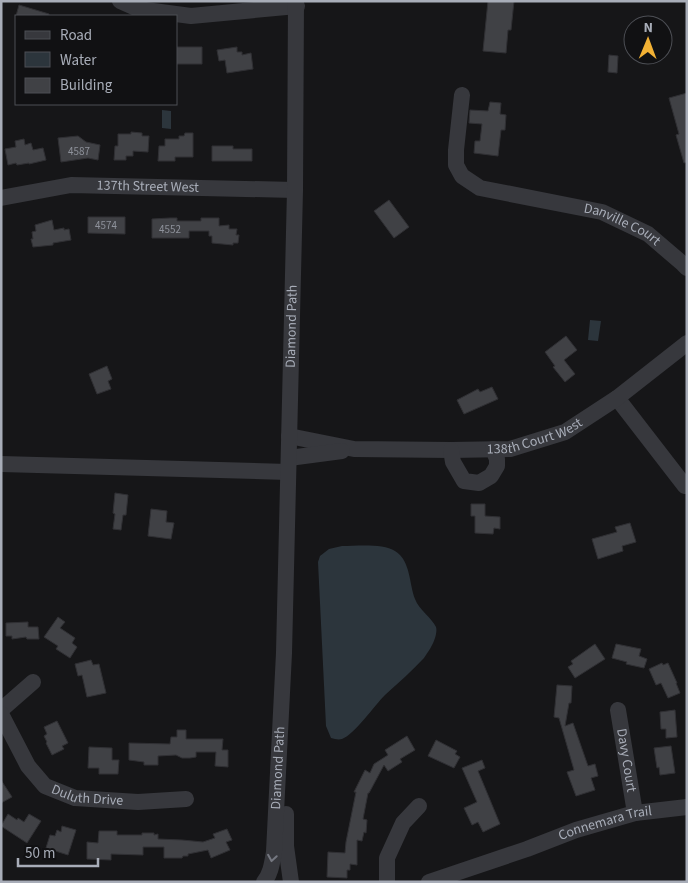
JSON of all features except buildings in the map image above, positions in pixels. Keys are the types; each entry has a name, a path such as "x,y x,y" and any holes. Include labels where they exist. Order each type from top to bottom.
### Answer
{"street":[{"path":"120,1 138,9 191,16 296,3"},
{"name":"Diamond Path","path":"264,882 268,876 274,852 284,652 295,190 296,3"},
{"name":"Danville Court","path":"462,96 456,158 456,165 462,176 480,188 602,212 648,234 687,268"},
{"name":"137th Street West","path":"1,198 71,185 295,190"},
{"name":"138th Court West","path":"289,436 354,449 510,449 565,432 617,398 687,343"},
{"path":"617,398 685,486"},
{"name":"138th Court West","path":"1,464 288,465 354,449"},
{"path":"451,450 453,462 464,481 479,483 491,476 497,466 497,459 493,449"},
{"name":"Diamond Path","path":"284,652 286,846 291,882"},
{"path":"1,712 33,682"},
{"name":"Davy Court","path":"618,710 635,813"},
{"name":"Duluth Drive","path":"1,712 28,766 45,786 75,798 138,802 186,799"},
{"path":"387,882 387,858 403,823 419,806"},
{"name":"Connemara Trail","path":"429,882 527,849 576,830 635,813 687,806"},
{"name":"Connemara Trail","path":"458,882 527,849"}],"water":[{"path":"162,110 171,111 171,129 162,128"},
{"path":"590,320 601,321 598,341 588,340"},
{"path":"342,546 384,547 390,548 400,555 407,567 417,603 434,624 436,631 433,643 424,658 385,695 353,732 342,739 338,739 331,738 326,726 318,562 320,556 329,549"}]}
